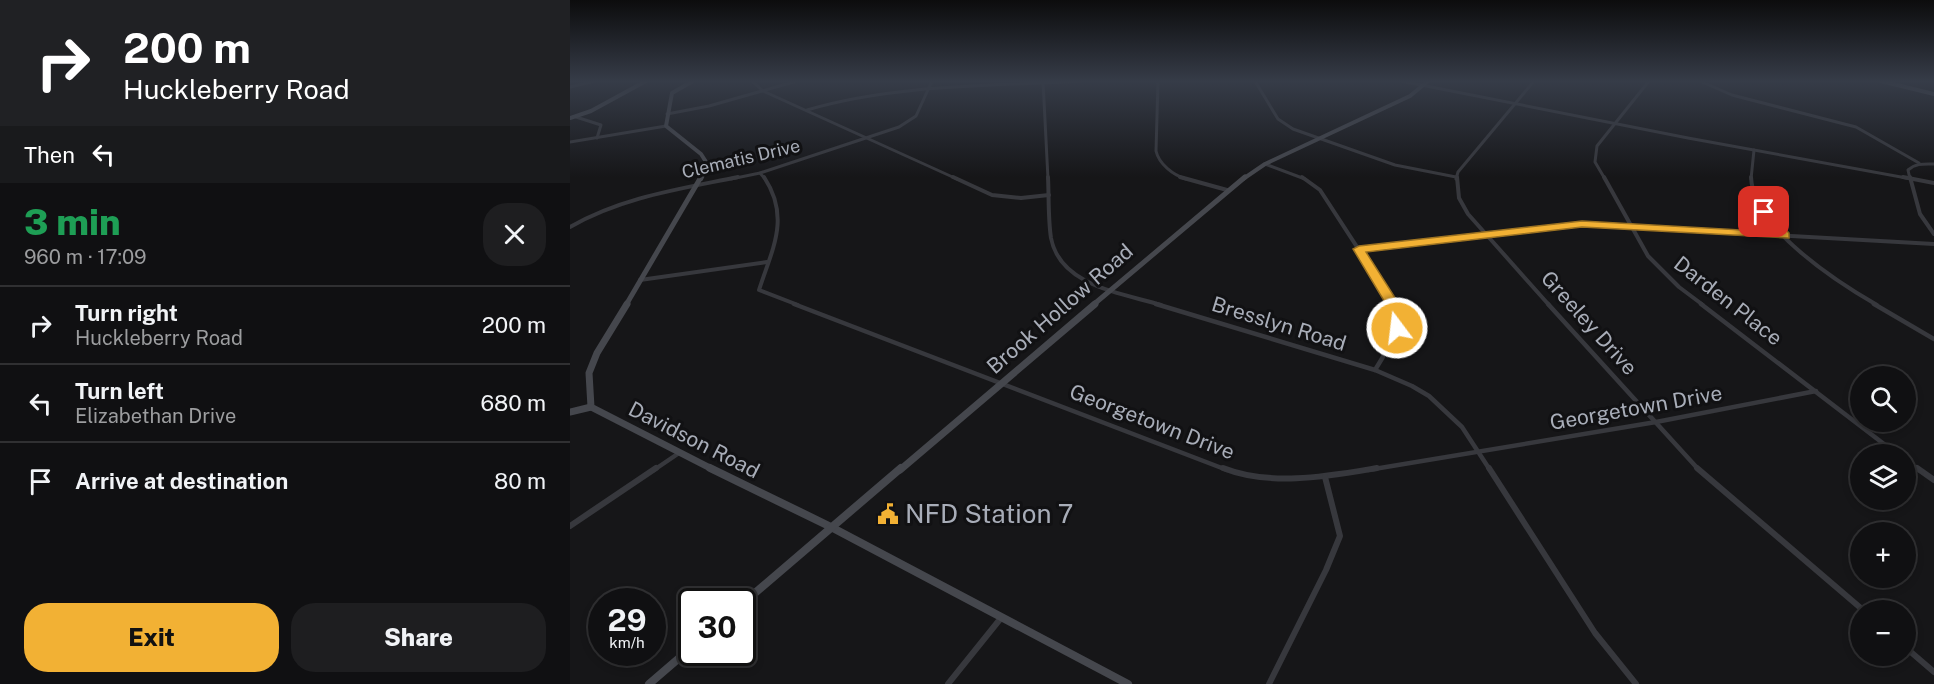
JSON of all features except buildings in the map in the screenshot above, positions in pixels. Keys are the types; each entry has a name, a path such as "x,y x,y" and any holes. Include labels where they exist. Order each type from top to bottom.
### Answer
{"street":[{"path":"570,118 586,113"},
{"path":"666,126 667,114 673,113"},
{"path":"813,113 992,195 1021,198 1049,195"},
{"name":"Clematis Drive","path":"571,225 636,198 760,172 868,138 899,127 913,119 916,113"},
{"name":"Bresslyn Road","path":"1045,113 1051,237 1057,259 1063,267 1074,275 1110,290 1375,370 1412,386 1447,410 1462,426 1594,633 1636,684"},
{"path":"1157,113 1156,151 1158,160 1179,177 1227,190"},
{"path":"1275,113 1281,122 1319,139 1395,165 1456,177 1465,162 1508,113"},
{"name":"Brook Hollow Road","path":"756,592 1227,190 1265,164 1374,113"},
{"path":"1566,113 1934,183"},
{"name":"Darden Place","path":"1623,113 1596,146 1595,162 1648,256 1679,287 1884,444"},
{"path":"1801,113 1856,127 1919,163 1934,164"},
{"path":"576,117 601,125 597,138"},
{"path":"570,142 666,126"},
{"path":"570,412 591,407 589,373 597,353 708,165 705,159 666,126"},
{"path":"1755,150 1751,180 1753,191 1765,214 1785,236 1818,268 1934,339"},
{"path":"1919,163 1908,170 1920,214 1934,234"},
{"path":"1265,164 1304,178 1320,190 1385,290 1397,317 1397,328 1394,338 1375,370"},
{"name":"Georgetown Drive","path":"760,172 769,183 776,206 778,231 759,290 1233,472 1272,477 1325,477 1656,422 1816,391"},
{"name":"Greeley Drive","path":"1456,177 1460,202 1485,234 1699,470 1851,600"},
{"path":"1359,249 1571,224 1934,244"},
{"path":"640,280 767,262"},
{"name":"Davidson Road","path":"591,407 831,527 1128,684"},
{"path":"570,526 679,453"},
{"path":"1916,468 1934,480"},
{"path":"1269,684 1340,537 1325,477"},
{"path":"948,684 1001,618"},
{"path":"1916,656 1934,672"},
{"path":"649,684 678,659"}],"place":[{"name":"NFD Station 7","path":"888,514"}],"route":[{"path":"1397,328 1397,317 1393,304 1359,249 1571,224 1785,236 1764,212"}]}
